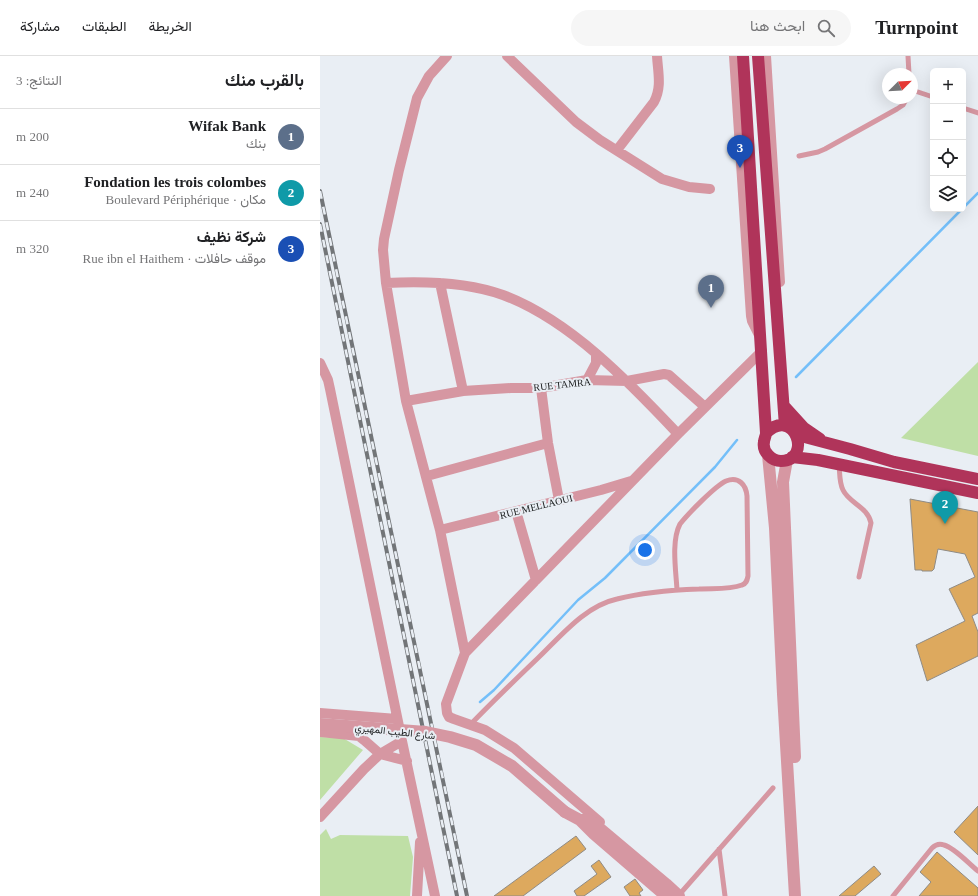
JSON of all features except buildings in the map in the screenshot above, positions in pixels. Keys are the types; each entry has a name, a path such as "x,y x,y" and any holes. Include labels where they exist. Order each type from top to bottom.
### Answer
{"highway":[{"path":"743,56 762,345 766,433 763,443 768,456 780,461 790,458 839,465 978,493"},
{"path":"758,56 785,426"},
{"path":"784,406 804,428 826,442"},
{"path":"766,433 771,428 785,426 790,428 797,435 894,462 978,479"},
{"path":"790,458 798,447 797,435"}],"street":[{"path":"447,56 429,76 417,98 399,170 383,250 386,283 406,400 440,530 465,652 447,699 446,709 450,717 485,730 498,737 528,759 598,820 605,828 608,836"},
{"path":"507,56 576,122 600,140 662,179 689,187 710,190"},
{"path":"616,150 657,97 660,90 657,56"},
{"path":"465,652 705,407 762,345 751,316 734,56"},
{"path":"766,56 786,377 786,387 782,390"},
{"path":"386,283 440,283 482,290 502,294 542,313 570,332 628,381 678,434"},
{"path":"440,283 463,391"},
{"path":"587,380 596,363 596,354"},
{"path":"320,363 330,390 397,719 435,896"},
{"name":"RUE TAMRA","path":"406,400 463,391 541,388 587,380 628,381 664,374 669,375 705,407"},
{"path":"541,388 548,443 559,500"},
{"path":"426,476 548,443"},
{"path":"768,456 775,528 795,896"},
{"path":"790,458 784,473 784,490 803,896"},
{"name":"RUE MELLAOUI","path":"440,530 633,481"},
{"path":"601,490 607,507"},
{"path":"516,511 536,580"},
{"path":"320,713 397,719"},
{"name":"شارع الطيب المهيري","path":"320,724 426,732 450,737 476,745 512,766 565,812 580,820"},
{"path":"320,732 359,736 380,754 407,761"},
{"path":"320,817 364,769 380,754 402,741"},
{"path":"580,820 588,819 666,884 678,896"},
{"path":"580,820 594,834 666,896"},
{"path":"417,896 421,830"}],"lane":[{"path":"908,56 909,68"},
{"path":"918,92 930,96"},
{"path":"799,156 825,149 904,104"},
{"path":"966,109 978,113"},
{"path":"839,465 843,491 867,513 871,523 859,577"},
{"path":"470,725 560,637 600,605 616,599 640,594 732,587 742,585 746,582 748,576 747,496 745,487 740,481 731,480 722,483 680,524 676,532 675,541 677,590"},
{"path":"678,896 773,788"},
{"path":"894,896 936,845 943,844 978,871"},
{"path":"719,849 725,896"}],"green space":[{"path":"978,362 978,456 901,438"},
{"path":"320,737 343,738 363,750 320,800"},
{"path":"326,829 331,839 340,835 408,836 413,857 410,896 320,896 320,835"}],"waterway":[{"path":"966,205 978,193"},
{"path":"796,377 959,212"},
{"path":"480,702 494,690 578,600 605,578 715,467 737,440"}],"railway":[{"path":"320,191 467,896"},
{"path":"320,224 457,896"}],"place":[{"name":"شركة نظيف","path":"740,168"},
{"name":"Wifak Bank","path":"711,308"},
{"name":"Fondation les trois colombes","path":"945,524"}]}
